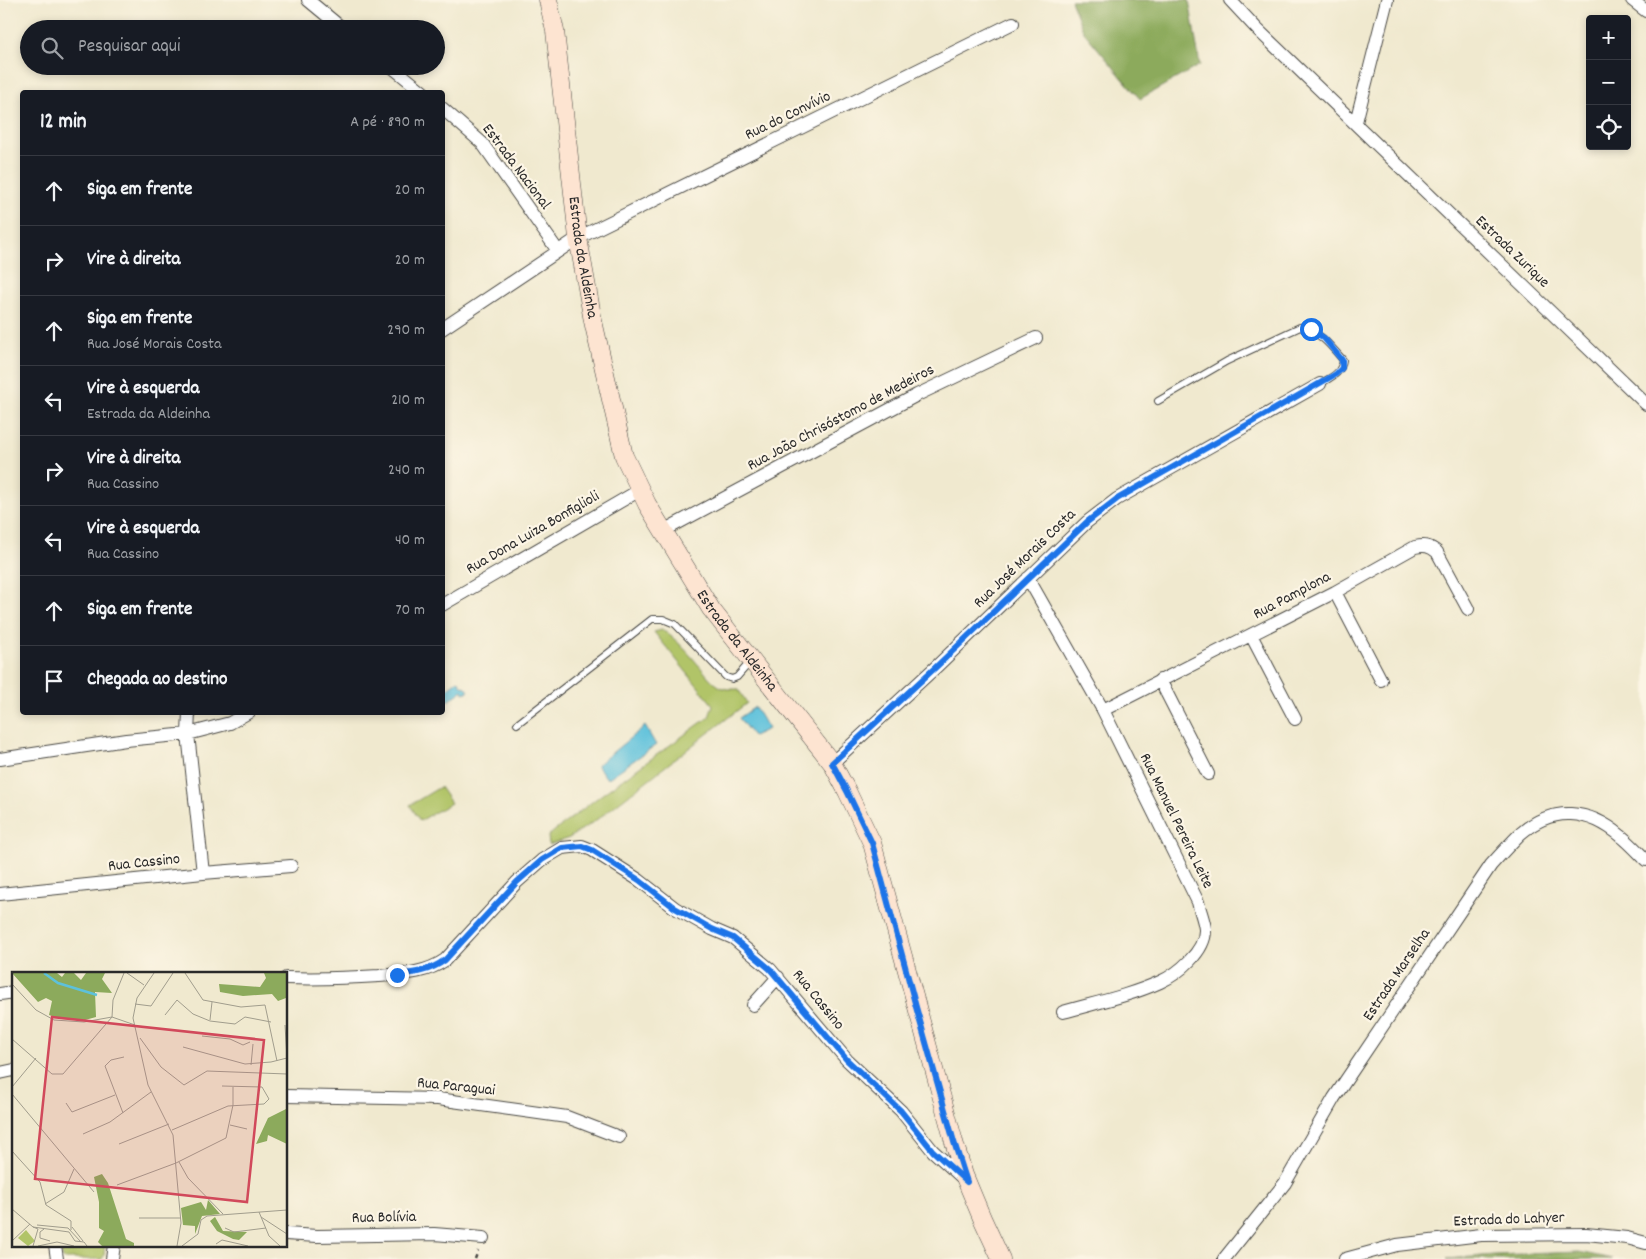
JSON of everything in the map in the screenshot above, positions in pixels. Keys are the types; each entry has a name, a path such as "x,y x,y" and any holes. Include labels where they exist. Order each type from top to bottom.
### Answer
{"street":[{"path":"308,0 333,20"},
{"name":"Estrada da Aldeinha","path":"548,0 555,30 578,238 593,321 624,456 663,531 711,609 832,763 872,843 954,1142 967,1182 1001,1259"},
{"name":"Estrada Zurique","path":"1230,0 1257,29 1356,122 1646,404"},
{"path":"1356,122 1387,0"},
{"path":"1632,0 1646,11"},
{"name":"Rua do Convívio","path":"445,326 578,238 1013,23"},
{"path":"402,75 421,90"},
{"name":"Estrada Nacional","path":"445,111 482,143 558,251"},
{"name":"Rua João Chrisóstomo de Medeiros","path":"663,531 917,395 1036,338"},
{"name":"Rua José Morais Costa","path":"832,763 937,666 1087,522 1117,499 1320,384"},
{"name":"Rua Dona Luiza Bonfiglioli","path":"445,603 640,490"},
{"name":"Rua Pamplona","path":"1103,710 1334,592 1415,547 1430,546 1437,552 1468,610"},
{"name":"Rua Manuel Pereira Leite","path":"1028,578 1103,710 1198,902 1205,930 1201,946 1189,961 1160,982 1064,1012"},
{"path":"1334,592 1381,680"},
{"path":"1251,635 1295,718"},
{"path":"1160,680 1208,774"},
{"path":"190,715 188,734 203,873"},
{"path":"0,759 126,740 188,734 230,723 244,715"},
{"name":"Estrada Marselha","path":"1224,1259 1286,1183 1334,1098 1474,890 1491,865 1521,834 1551,816 1570,813 1588,816 1621,836 1646,860"},
{"name":"Rua Cassino","path":"288,978 344,978 397,975 416,973 436,966 445,960 517,882 551,853 562,848 582,846 592,850 639,880 675,908 712,929 733,938 778,977 847,1060 901,1111 933,1151 967,1182"},
{"name":"Rua Cassino","path":"0,894 291,866"},
{"path":"753,1005 778,977"},
{"name":"Rua Paraguai","path":"288,1096 438,1099 567,1117 618,1138"},
{"name":"Rua Bolívia","path":"288,1234 317,1236 434,1234 483,1238"},
{"name":"Estrada do Lahyer","path":"1345,1259 1397,1245 1481,1235 1586,1234 1627,1238 1646,1243"},
{"path":"55,1246 57,1259"},
{"path":"112,1259 114,1246"}],"lane":[{"path":"1158,401 1227,361 1300,327 1311,329 1324,338 1342,360 1342,368 1320,384"},
{"path":"517,724 652,619 663,619 675,624 726,677 732,679 737,677 751,660"}],"green space":[{"path":"1071,0 1189,0 1200,65 1140,99 1083,31"},
{"path":"662,630 683,648 714,682 724,688 738,689 747,703 599,818 569,838 549,845 548,836 709,717 713,705 654,632"},
{"path":"440,787 451,803 420,821 410,805"},
{"path":"60,1246 105,1246 102,1259 63,1259"},
{"path":"1579,1252 1612,1259 1447,1259 1494,1255"}],"water":[{"path":"458,680 469,691 464,693 463,690 448,701 445,690"},
{"path":"755,707 768,729 753,736 739,718"},
{"path":"645,726 656,745 607,779 597,765"}],"route":[{"path":"397,975 428,970 445,960 532,868 551,853 562,848 582,846 592,850 639,880 675,908 712,929 733,938 770,969 847,1060 901,1111 933,1151 967,1182 916,1007 872,843 832,763 937,666 1087,522 1117,499 1336,374 1342,368 1342,360 1324,338 1311,329"}]}
